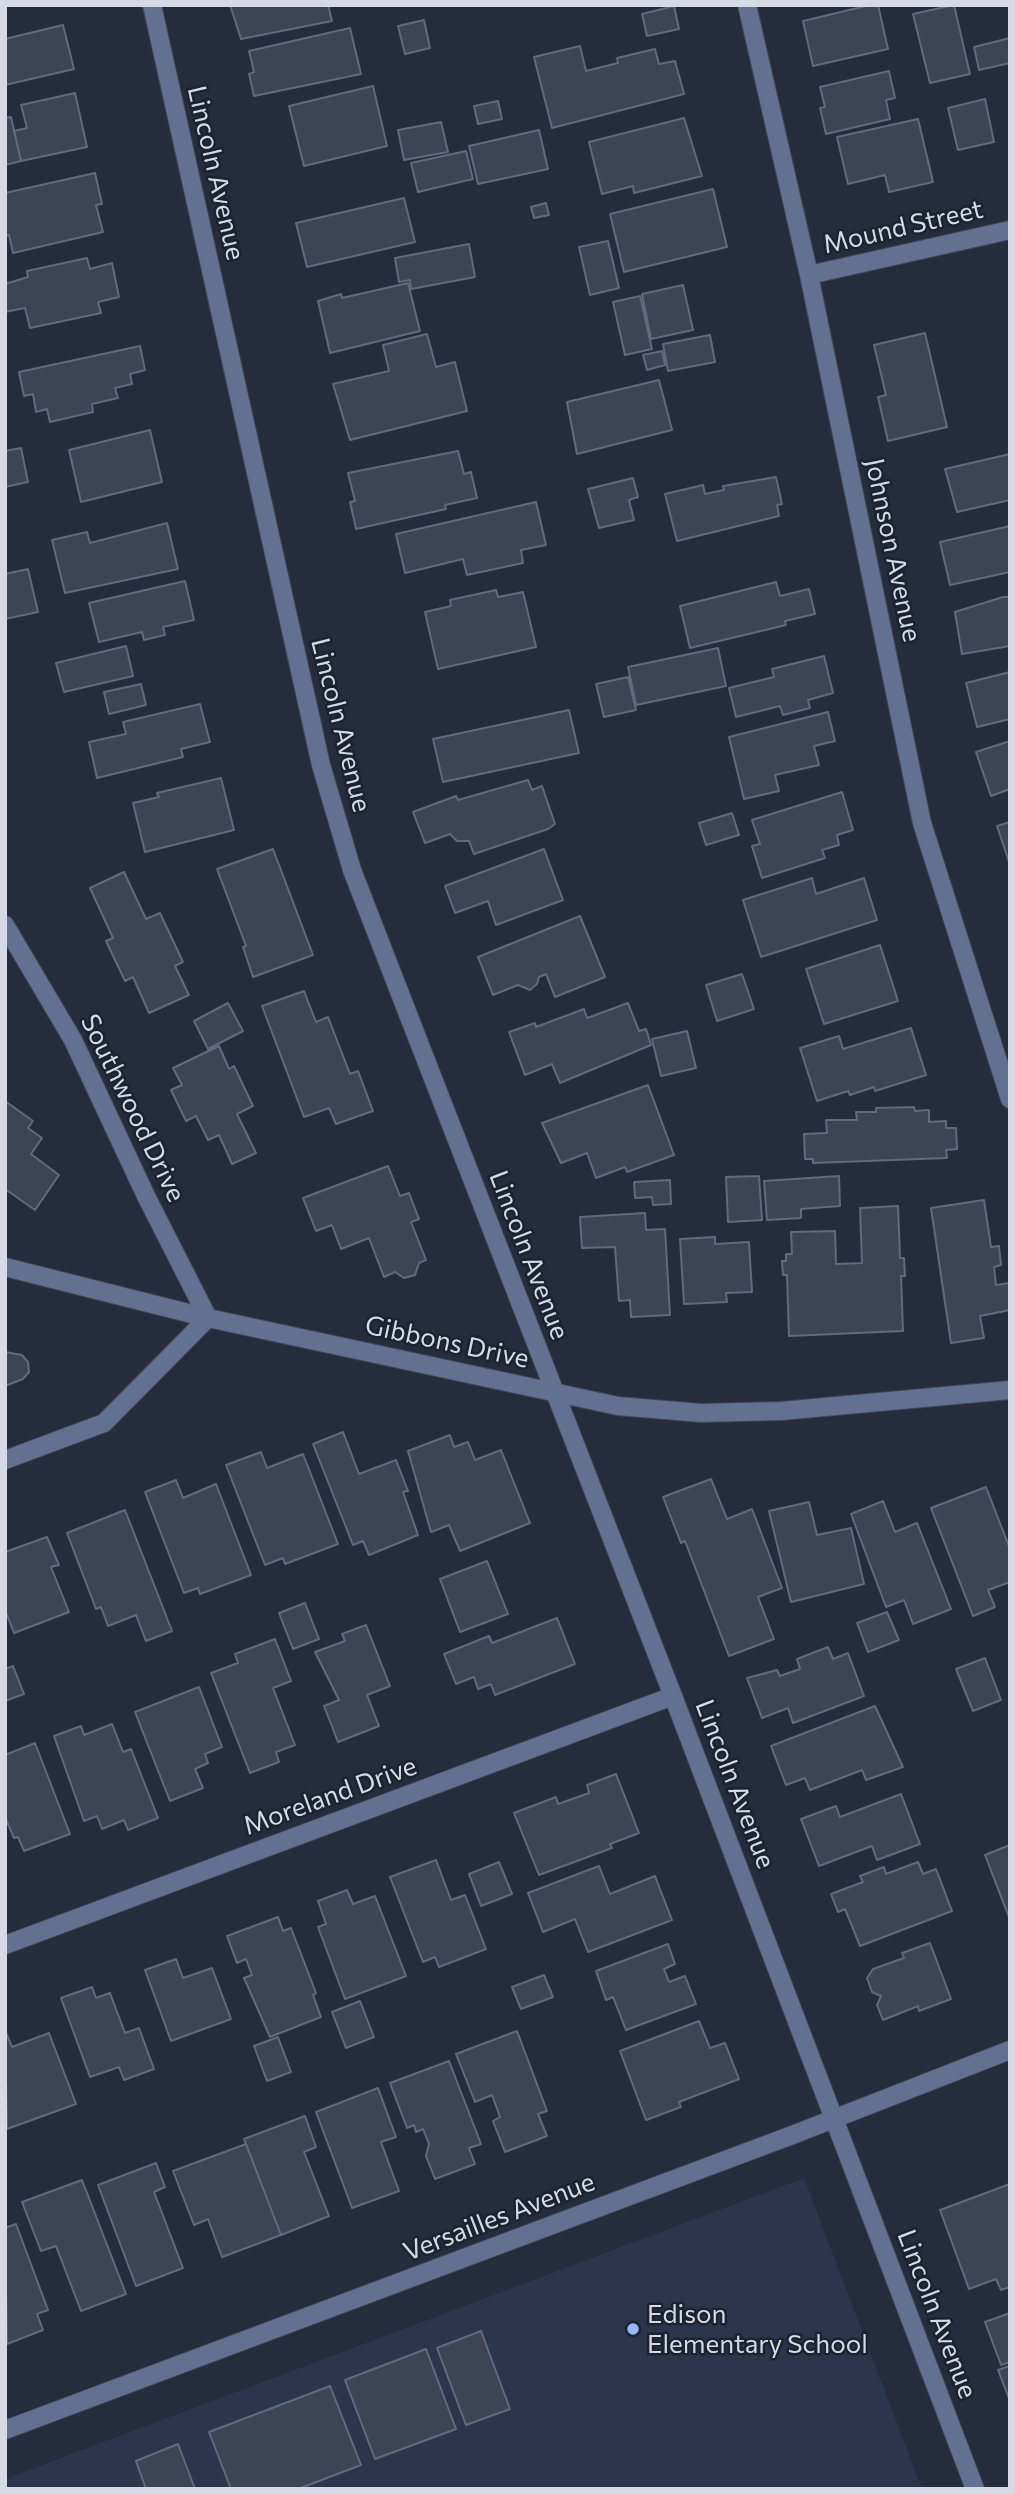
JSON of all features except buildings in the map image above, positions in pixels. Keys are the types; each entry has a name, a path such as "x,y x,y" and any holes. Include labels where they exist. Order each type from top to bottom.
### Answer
{"street":[{"name":"Lincoln Avenue","path":"152,5 321,765 352,870 673,1696 975,2489"},
{"name":"Johnson Avenue","path":"747,5 809,275 922,823 1010,1099"},
{"name":"Mound Street","path":"809,275 1010,230"},
{"name":"Southwood Drive","path":"5,925 73,1040 146,1196 208,1318"},
{"name":"Gibbons Drive","path":"5,1267 208,1318 618,1406 701,1413 781,1411 1010,1390"},
{"path":"5,1460 104,1423 208,1318"},
{"name":"Moreland Drive","path":"5,1945 673,1696"},
{"name":"Versailles Avenue","path":"5,2431 1010,2050"}],"shaded area":[{"name":"Edison Elementary School","path":"804,2178 922,2489 5,2489 5,2479"}],"place":[{"name":"Edison Elementary School","path":"633,2329"}]}
